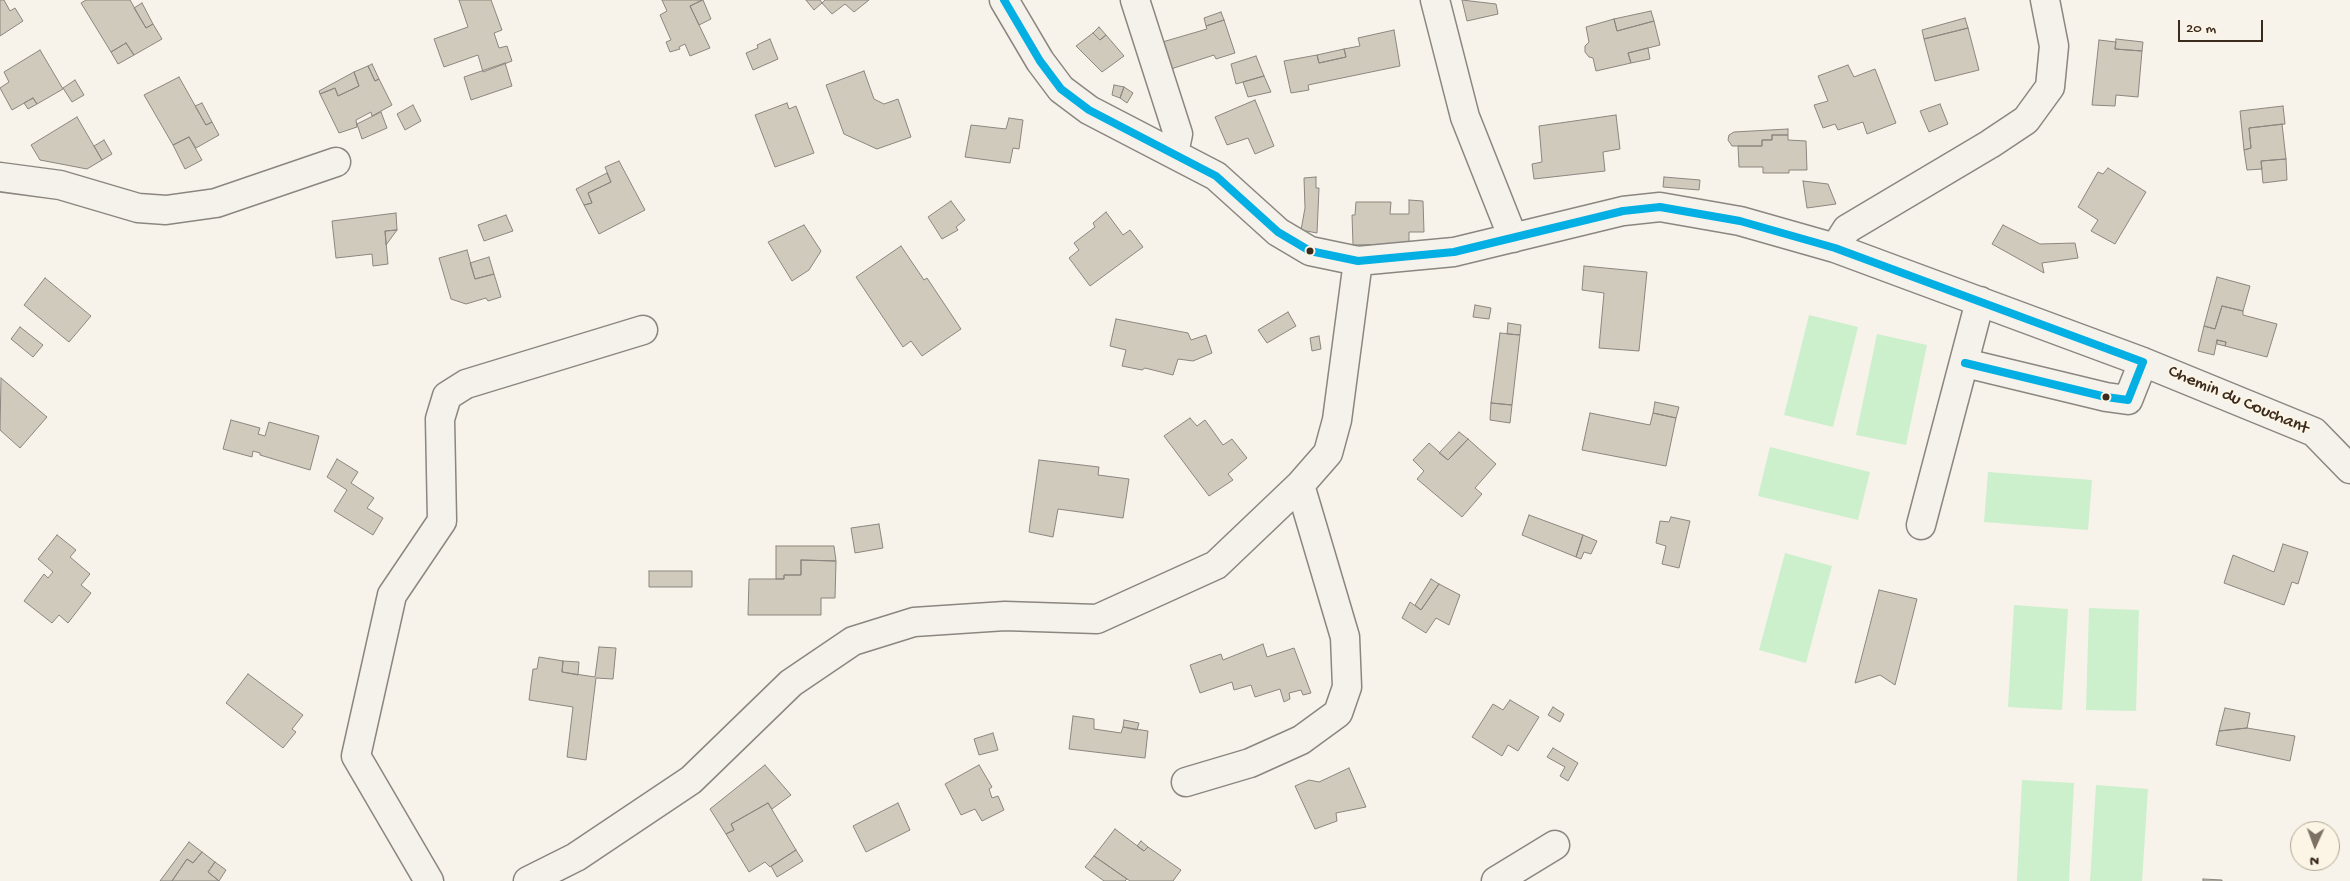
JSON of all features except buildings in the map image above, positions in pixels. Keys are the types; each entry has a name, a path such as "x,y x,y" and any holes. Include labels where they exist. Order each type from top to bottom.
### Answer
{"street":[{"name":"Chemin du Couchant","path":"1004,0 1040,61 1061,89 1089,110 1216,176 1278,232 1310,251 1358,261 1454,252 1623,211 1660,207 1740,221 1835,248 2143,362 2314,432 2350,470"},
{"path":"1135,0 1178,134 1174,153"},
{"path":"1436,0 1465,117 1513,238"},
{"path":"1835,248 1848,229 1990,144 2026,120 2050,87 2054,46 2045,0"},
{"path":"0,177 60,185 138,208 166,210 216,203 336,162"},
{"path":"528,881 576,857 691,780 791,682 853,640 914,622 1005,616 1097,619 1216,564 1300,485 1328,453 1337,420 1358,261"},
{"path":"1921,525 1980,301"},
{"path":"429,881 356,756 392,595 442,521 440,419 447,396 466,384 643,330"},
{"path":"1964,363 2106,397 2128,400 2143,362"},
{"path":"1186,782 1250,763 1301,740 1338,714 1348,687 1345,637 1300,485"},
{"path":"1496,881 1555,845"}],"green space":[{"path":"1809,315 1858,327 1833,427 1784,415"},
{"path":"1877,334 1927,345 1906,445 1856,435"},
{"path":"1770,447 1870,472 1858,520 1758,496"},
{"path":"1988,472 2092,480 2088,530 1984,522"},
{"path":"1785,553 1832,566 1806,663 1759,650"},
{"path":"2014,605 2068,609 2062,710 2008,707"},
{"path":"2089,608 2139,610 2136,711 2086,710"},
{"path":"2022,780 2074,783 2069,881 2017,881"},
{"path":"2096,785 2148,789 2142,881 2090,881"}],"transit line":[{"path":"1004,0 1040,61 1061,89 1089,110 1216,176 1278,232 1310,251 1358,261 1454,252 1623,211 1660,207 1740,221 1835,248 2143,362"},
{"path":"1965,363 2106,397 2128,400 2143,362"}]}
